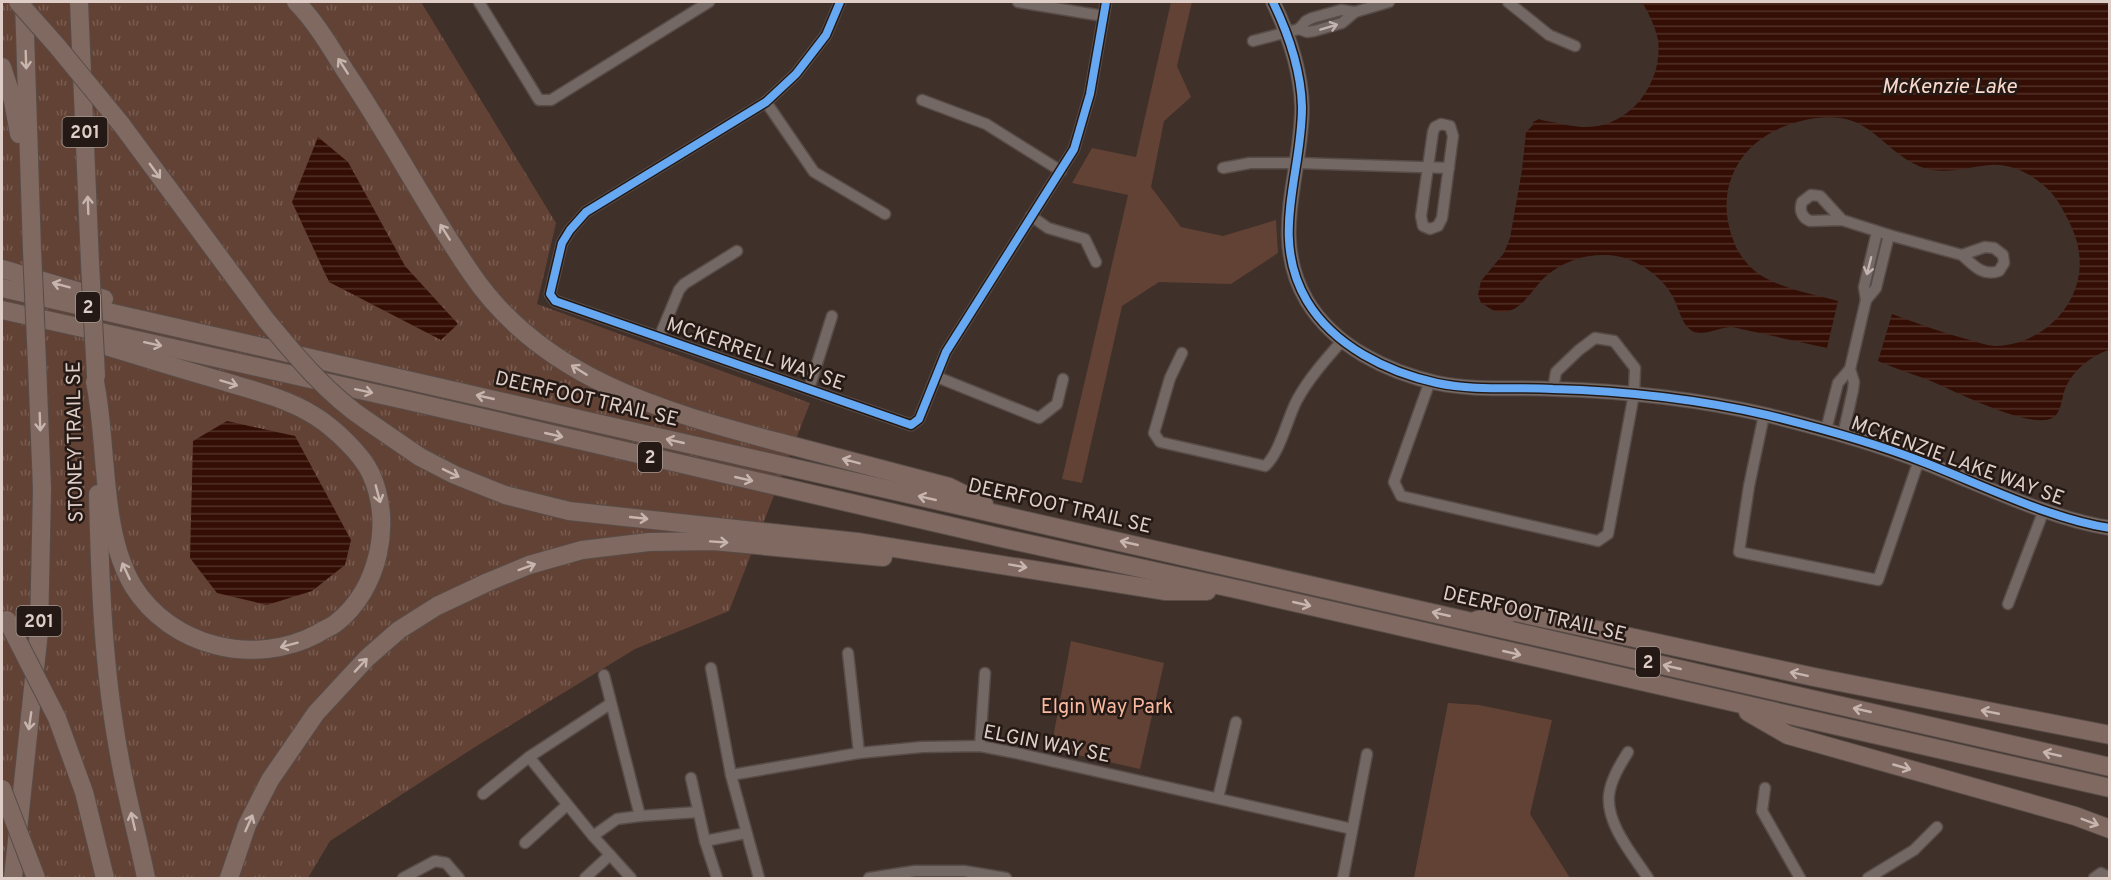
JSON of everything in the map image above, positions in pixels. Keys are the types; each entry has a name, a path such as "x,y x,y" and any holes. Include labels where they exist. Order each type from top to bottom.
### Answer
{"highway":[{"path":"18,2 121,124 266,320 303,363 366,420 420,457 455,475 505,495 568,511 857,542 961,556 1166,591 1245,591"},
{"name":"STONEY TRAIL SE","path":"12,879 39,631 42,489 24,2"},
{"name":"STONEY TRAIL SE","path":"79,2 95,379 100,576 118,752 146,879"},
{"path":"296,2 317,27 375,115 443,230 472,274 497,307 529,336 578,370 627,396 690,418 955,489 1004,515"},
{"path":"2,67 13,101 18,127 32,231"},
{"path":"2,269 106,300 175,327"},
{"name":"DEERFOOT TRAIL SE","path":"2,288 2107,766"},
{"name":"2","path":"2,310 2109,788"},
{"path":"55,323 109,347 275,397 315,416 342,437 370,472 382,513 379,550 373,572 363,592 350,609 336,623 296,643 255,651 208,644 163,619 142,598 133,585 116,544 95,379"},
{"path":"230,879 247,825 270,780 316,713 367,658 399,630 436,606 488,582 529,566 582,550 649,542 713,541 943,562 961,556"},
{"path":"1471,621 1515,612 1814,677 2109,735"},
{"path":"4,615 57,718 84,792 105,879"},
{"path":"1731,702 1788,735 2075,816 2109,829"},
{"path":"2,789 36,879"}],"street":[{"path":"479,2 538,100 551,100 709,2"},
{"name":"MCKERRELL WAY SE","path":"840,2 826,35 796,74 766,102 586,212 562,243 550,294 555,301 911,425 920,419 946,352 1074,149 1081,132 1090,94 1106,2"},
{"path":"1018,2 1103,16"},
{"name":"MCKENZIE LAKE WAY SE","path":"1273,2 1293,31 1301,89 1301,127 1288,225 1288,243 1293,271 1304,296 1314,311 1342,341 1377,362 1430,381 1471,388 1553,389 1634,394 1701,402 1826,430 1919,460 2044,510 2092,526 2109,528"},
{"path":"1253,40 1293,31 1312,32 1345,21 1354,12 1389,2"},
{"path":"1508,2 1550,35 1575,46"},
{"path":"922,100 990,126 1061,171"},
{"path":"766,102 814,172 885,214"},
{"path":"1444,123 1450,126 1453,133 1449,168 1442,218 1438,226 1432,229 1425,227 1421,221 1434,129 1444,123"},
{"path":"1223,168 1250,163 1449,168"},
{"path":"1030,216 1048,228 1085,239 1096,262"},
{"path":"1842,220 1962,255"},
{"path":"1826,430 1838,383 1850,369 1866,300 1864,287 1877,232"},
{"path":"1866,300 1876,288 1889,235"},
{"path":"659,338 679,290 684,284 737,251"},
{"path":"809,389 832,316"},
{"path":"1430,381 1394,483 1401,496 1598,541 1608,534 1634,394 1635,368 1614,341 1595,338 1556,372 1553,389"},
{"path":"1182,353 1170,378 1154,433 1160,442 1265,466 1274,459 1291,411 1304,388 1342,341"},
{"path":"1843,435 1854,390 1850,369"},
{"path":"937,377 1039,418 1057,404 1063,379"},
{"path":"1764,415 1749,486 1739,552 1878,580 1919,460"},
{"path":"2008,604 2044,510"},
{"path":"848,653 859,753"},
{"path":"711,668 731,774 759,879"},
{"path":"980,746 985,673"},
{"path":"604,675 639,816"},
{"path":"483,794 529,757 610,704"},
{"path":"1218,798 1236,722"},
{"name":"ELGIN WAY SE","path":"731,774 859,753 922,747 980,746 1352,829"},
{"path":"1628,752 1615,774 1609,796 1613,821 1648,879"},
{"path":"1343,879 1367,754"},
{"path":"529,757 631,879"},
{"path":"691,778 705,841 717,879"},
{"path":"1765,788 1762,811 1800,879"},
{"path":"525,843 567,805"},
{"path":"593,836 617,819 698,812"},
{"path":"1869,879 1914,850 1937,827"},
{"path":"705,841 746,833"},
{"path":"585,879 610,855"},
{"path":"403,879 435,861 446,863 459,879"},
{"path":"868,879 915,871 964,871 1006,879"}],"green space":[{"path":"2,2 421,2 556,223 537,304 810,403 729,611 635,649 475,747 330,841 308,878 2,878"},
{"path":"1171,2 1192,2 1177,66 1191,97 1164,121 1151,187 1181,227 1223,236 1276,220 1278,253 1231,284 1159,282 1122,306 1082,483 1062,479 1128,195 1072,183 1092,148 1136,157"},
{"name":"Elgin Way Park","path":"1071,641 1164,663 1140,769 1051,749"},
{"path":"1448,703 1479,705 1552,720 1530,814 1570,878 1414,878"}],"water":[{"name":"McKenzie Lake","path":"1642,2 2109,2 2109,350 2089,360 2072,376 2056,415 2046,420 2013,415 1878,361 1892,314 1953,335 1996,346 2013,344 2030,338 2058,318 2076,288 2079,271 2076,240 2059,203 2039,181 2011,167 1991,165 1940,171 1919,166 1907,160 1865,127 1840,118 1809,119 1797,122 1772,132 1757,142 1744,155 1735,170 1729,186 1727,204 1728,223 1736,247 1753,269 1780,284 1838,301 1827,348 1732,327 1701,333 1692,331 1683,321 1669,290 1654,274 1635,262 1614,256 1588,256 1565,263 1545,277 1514,309 1495,311 1481,303 1478,295 1481,281 1504,253 1510,238 1526,132 1533,122 1539,119 1586,127 1612,122 1635,106 1651,82 1656,68 1658,40 1652,20"},
{"path":"318,137 348,162 405,266 458,324 441,340 329,282 292,202"},
{"path":"227,421 295,436 351,540 345,565 312,591 267,605 217,593 190,558 193,441"}],"cycle path":[{"path":"840,2 826,35 796,74 766,102 586,212 562,243 550,294 555,301 911,425 919,419 946,352 1074,149 1090,94 1106,2"},
{"path":"1273,2 1293,53 1301,93 1301,132 1290,206 1289,229 1290,253 1296,277 1307,301 1318,317 1347,344 1363,355 1399,372 1437,383 1480,388 1538,388 1634,394 1714,404 1767,415 1885,448 2039,509 2110,528"}]}
